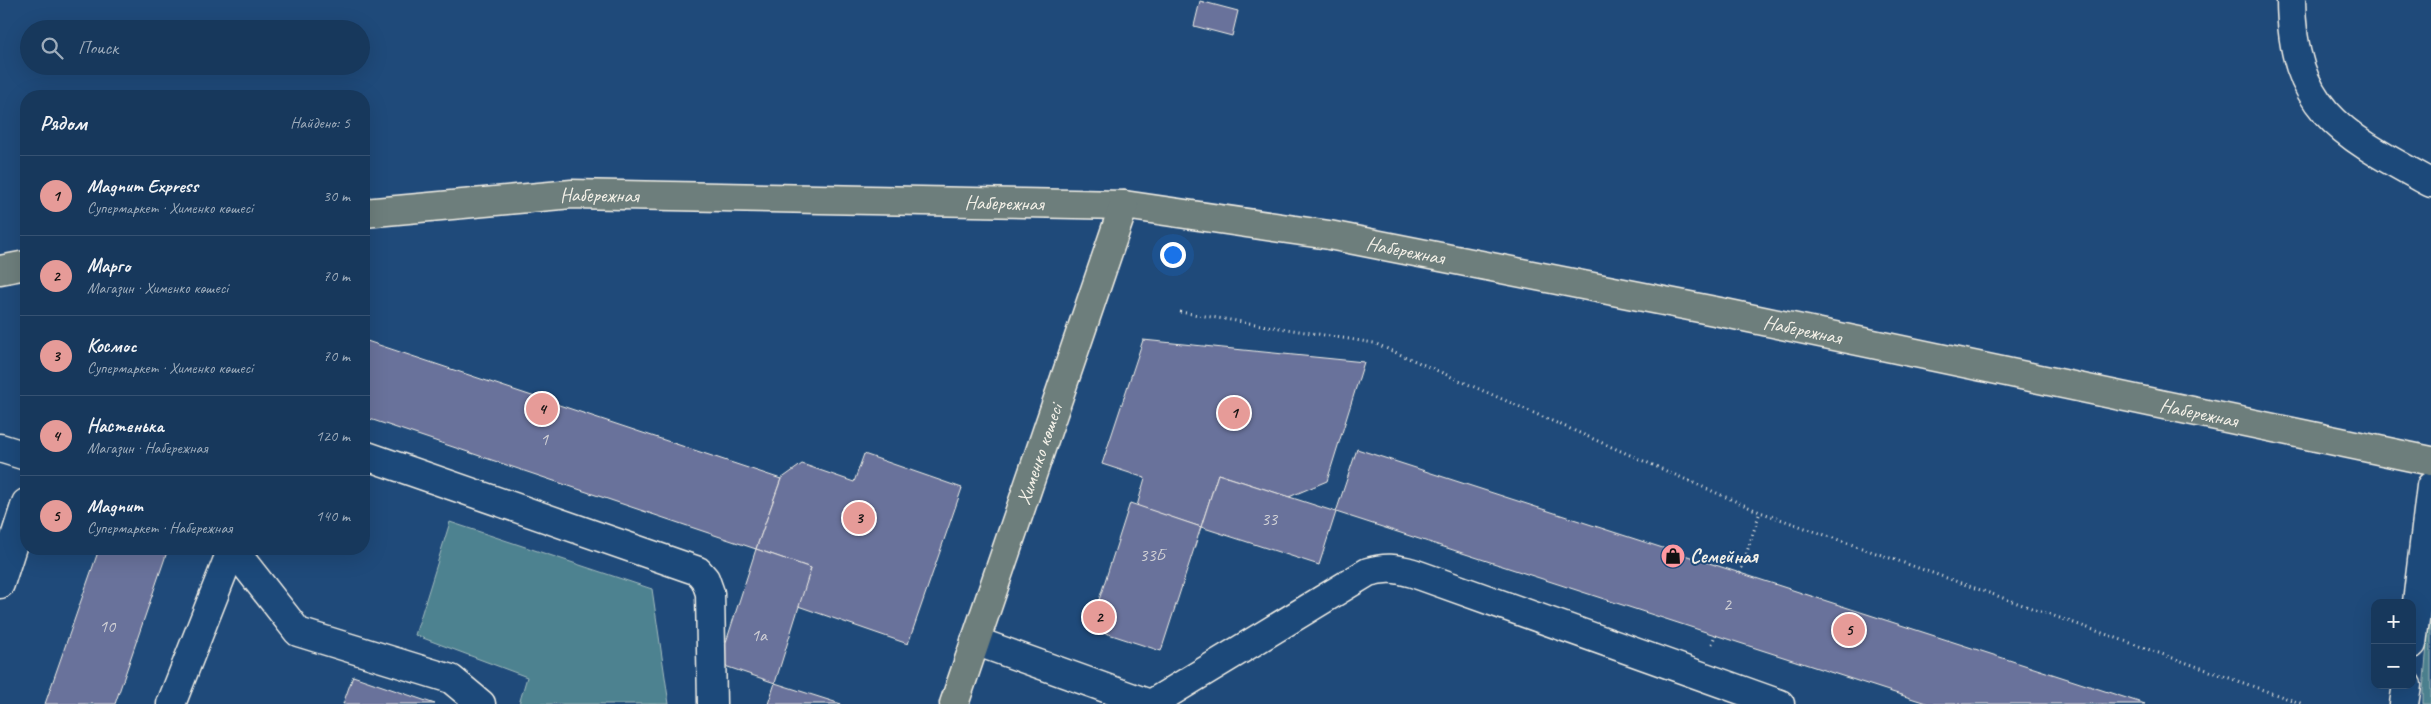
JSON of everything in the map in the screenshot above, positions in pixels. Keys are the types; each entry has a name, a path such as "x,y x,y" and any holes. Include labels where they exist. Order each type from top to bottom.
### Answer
{"main road":[{"name":"Набережная","path":"370,212 572,194 1124,205 1329,235 1686,305 2431,461"},
{"name":"Хименко көшесі","path":"954,704 1124,205"},
{"path":"0,270 20,266"}],"street":[{"path":"2291,0 2291,26 2299,68 2316,102 2339,127 2352,137 2371,150 2431,183"},
{"path":"0,448 20,454"},
{"path":"370,456 698,570 705,579 710,593 712,704"},
{"path":"2416,611 2431,486"},
{"path":"0,584 20,522"},
{"path":"171,704 230,555"},
{"path":"237,555 298,632 450,679 481,704"},
{"path":"975,641 1151,704 1368,572 1389,568 1414,573 1780,704"},
{"path":"2404,704 2406,689"}],"path":[{"path":"1180,312 1374,343 1760,512 2303,704"},
{"path":"1740,573 1760,512"}],"green space":[{"path":"450,522 652,589 669,704 519,704 527,677 415,635"},
{"path":"2431,600 2431,704 2423,704 2423,690"}],"building":[{"path":"1200,1 1238,11 1232,36 1194,26"},
{"path":"1143,340 1364,362 1327,481 1289,497 1218,474 1201,527 1137,506 1145,478 1102,464"},
{"path":"370,342 781,479 756,549 370,419"},
{"path":"1357,449 2145,704 1929,704 1715,635 1336,512"},
{"path":"864,454 962,488 908,644 798,606 811,568 756,549 781,479 802,464 854,482"},
{"path":"1218,474 1336,512 1319,565 1201,527"},
{"path":"1130,503 1201,527 1161,651 1090,628"},
{"path":"756,549 811,568 775,683 719,664"},
{"path":"97,555 166,555 115,704 45,704"},
{"path":"353,676 435,704 343,704"},
{"path":"775,683 841,704 768,704"}],"place":[{"name":"Настенька","path":"542,409"},
{"name":"Magnum Express","path":"1234,413"},
{"name":"Космос","path":"859,518"},
{"name":"Семейная","path":"1673,556"},
{"name":"Марго","path":"1099,617"},
{"name":"Magnum","path":"1849,630"}]}
